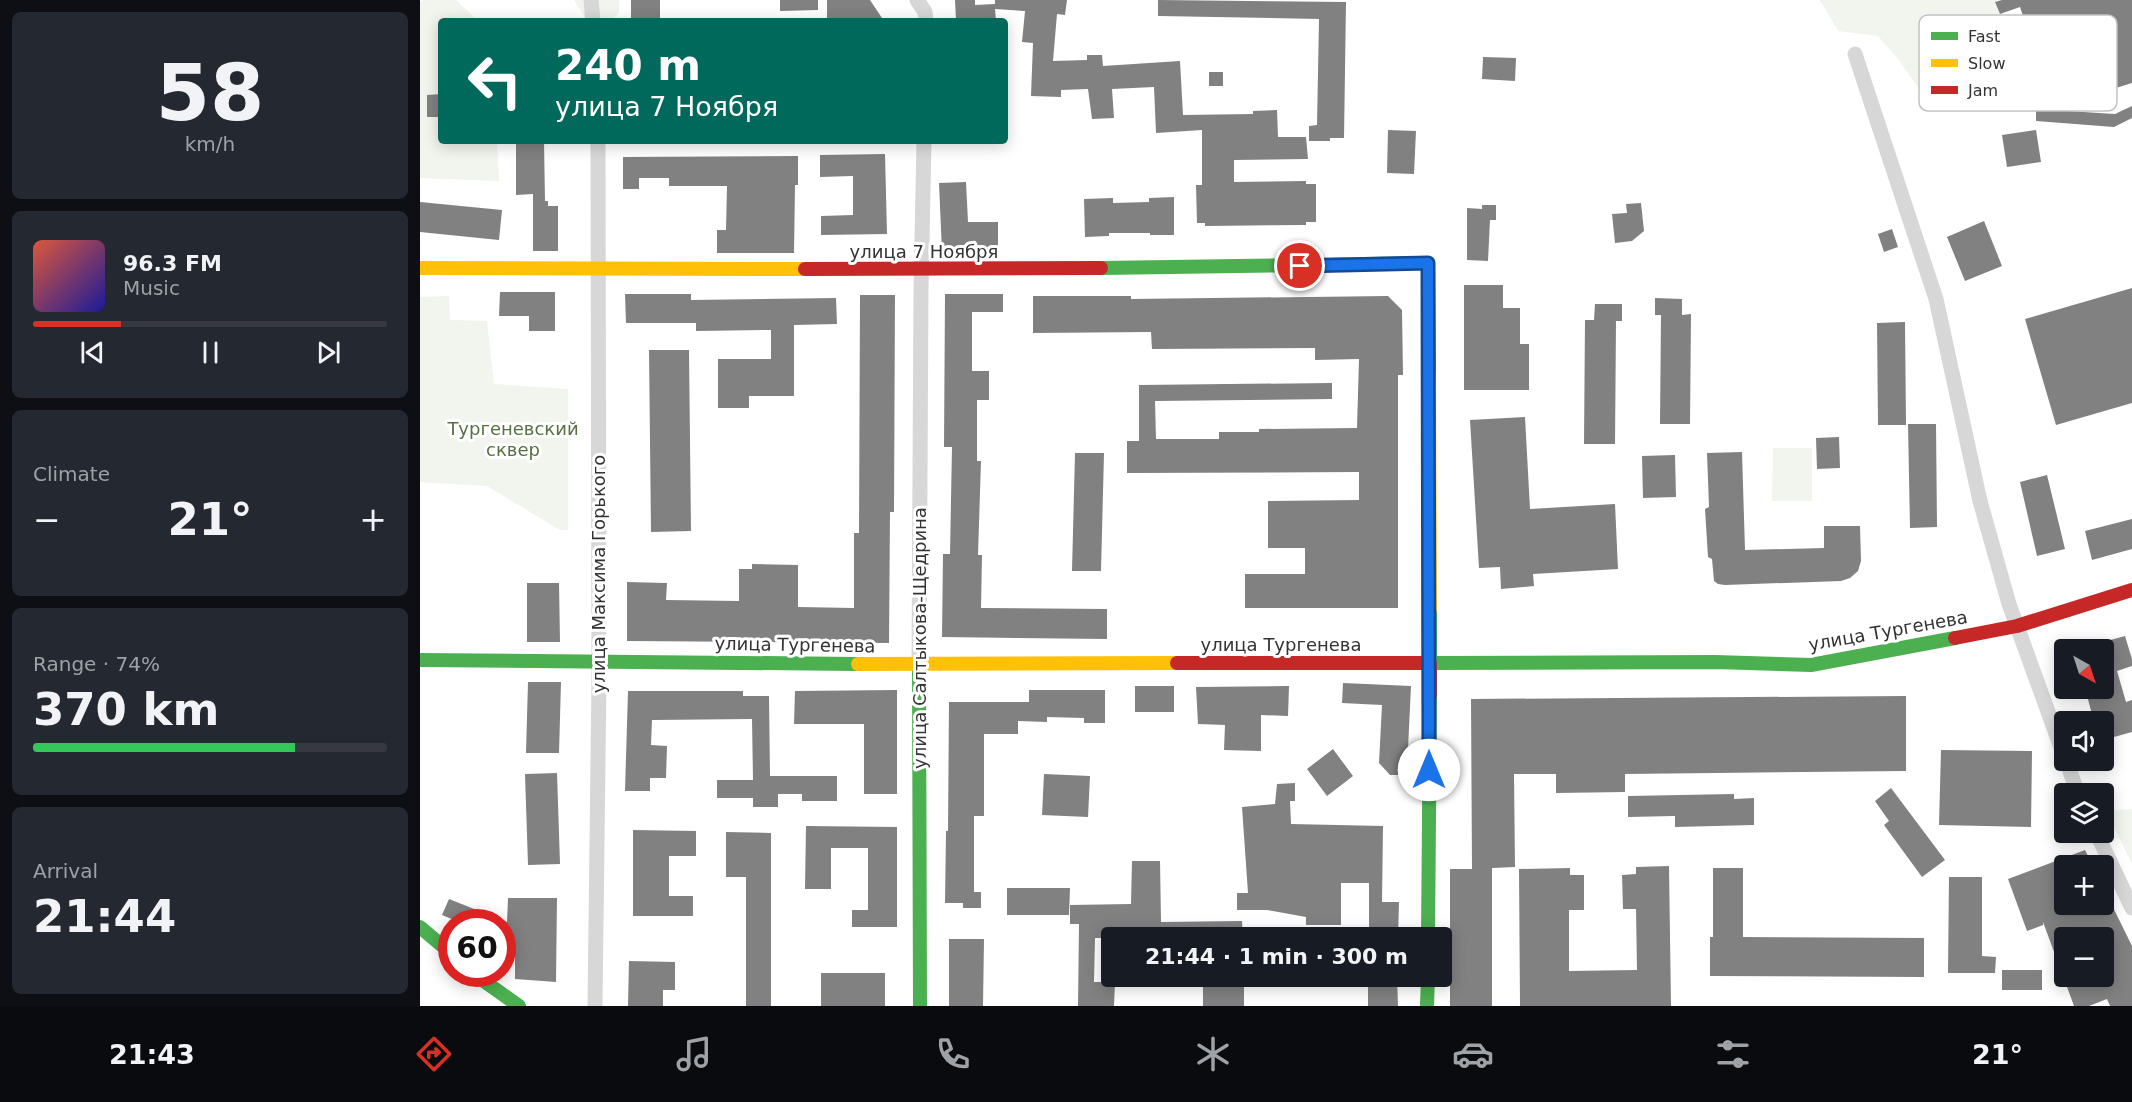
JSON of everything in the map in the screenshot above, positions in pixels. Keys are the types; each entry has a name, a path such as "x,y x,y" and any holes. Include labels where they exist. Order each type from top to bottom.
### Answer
{"main road":[{"name":"улица 7 Ноября","path":"420,268 921,271 1188,269 1428,263 1430,663"},
{"name":"улица Тургенева","path":"420,660 919,664 1715,662 1811,665 2017,626 2132,590"},
{"path":"1428,927 1430,663"},
{"name":"улица Салтыкова-Щедрина","path":"919,664 920,1006"},
{"path":"420,927 438,942"},
{"path":"492,987 519,1006"},
{"path":"1427,1006 1428,987"}],"street":[{"path":"591,0 593,18"},
{"path":"917,0 925,12 926,18"},
{"path":"1855,54 1936,299 1980,501 2017,626 2054,728"},
{"name":"улица Максима Горького","path":"595,1006 599,661 598,144"},
{"name":"улица Салтыкова-Щедрина","path":"919,664 924,144"},
{"path":"2101,843 2132,908"}],"green space":[{"path":"423,0 456,0 474,18 438,18 438,144 497,144 499,181 420,178 420,2"},
{"path":"574,0 619,0 619,13 613,18 585,18"},
{"path":"1820,0 2002,0 1995,3 2001,15 1919,15 1919,89 1878,36 1838,31"},
{"name":"Тургеневский сквер","path":"449,296 450,320 487,321 494,384 568,389 568,530 560,530 487,486 420,482 420,297"},
{"path":"1773,448 1812,448 1812,501 1772,501"},
{"path":"2132,809 2132,864 2114,827 2114,810"}],"building":[{"path":"631,0 660,0 660,18 631,18"},
{"path":"780,0 818,0 818,10 780,11"},
{"path":"827,0 870,0 882,18 827,18"},
{"path":"955,0 975,0 975,5 995,4 995,0 1067,0 1065,15 1057,14 1053,61 1087,60 1087,55 1102,55 1103,66 1180,61 1183,115 1253,114 1253,111 1277,110 1278,137 1306,137 1308,159 1234,160 1234,182 1306,181 1306,184 1316,184 1316,222 1306,222 1306,225 1205,226 1205,223 1197,223 1196,185 1202,185 1202,130 1156,133 1154,87 1112,89 1114,118 1092,119 1088,89 1061,90 1061,97 1031,96 1033,43 1022,42 1025,11 995,9 996,18 956,18"},
{"path":"1158,0 1346,2 1344,138 1309,141 1309,126 1317,125 1319,19 1158,16"},
{"path":"2002,0 2132,0 2132,83 2117,88 2117,15 2023,15 2020,7 2000,14 1995,2"},
{"path":"1483,57 1516,58 1515,81 1482,79"},
{"path":"1209,72 1223,72 1223,86 1209,86"},
{"path":"438,94 438,117 427,117 427,95"},
{"path":"2132,106 2132,118 2114,127 2036,121 2036,111 2115,114"},
{"path":"1388,130 1416,131 1414,174 1387,173"},
{"path":"2036,130 2041,162 2007,167 2002,135"},
{"path":"516,144 544,144 545,201 548,201 548,206 558,206 558,251 533,251 533,194 516,195"},
{"path":"885,154 887,234 821,235 821,216 853,215 853,176 820,177 820,155"},
{"path":"798,156 798,185 795,185 794,253 717,253 717,230 726,230 727,186 669,186 669,178 639,178 639,189 623,189 623,157"},
{"path":"966,182 968,222 998,222 998,252 942,252 939,183"},
{"path":"1174,197 1174,235 1109,233 1109,236 1085,237 1084,199 1113,198 1113,203 1149,202 1149,198"},
{"path":"420,202 502,210 499,240 420,232"},
{"path":"1641,203 1644,231 1632,241 1615,243 1612,214 1627,213 1626,204"},
{"path":"1482,205 1496,205 1496,220 1490,220 1488,261 1467,260 1467,208 1482,209"},
{"path":"1984,221 2002,266 1965,281 1947,237"},
{"path":"1892,229 1898,247 1884,252 1878,234"},
{"path":"1464,285 1503,285 1503,308 1520,308 1520,344 1529,344 1529,390 1464,390"},
{"path":"2132,288 2132,403 2056,425 2025,319"},
{"path":"500,292 555,292 555,331 529,331 529,316 499,316"},
{"path":"625,294 691,294 691,300 836,298 837,324 794,325 794,396 749,396 749,408 718,408 718,359 771,359 771,330 696,331 696,323 626,323"},
{"path":"945,294 1003,294 1003,312 972,312 972,371 989,371 989,400 977,400 977,461 981,461 978,555 982,555 981,608 1107,609 1107,639 942,637 943,554 950,554 952,447 944,447"},
{"path":"860,295 895,295 894,512 890,512 889,643 627,641 627,582 667,583 666,600 739,601 739,569 752,569 752,564 798,565 798,607 854,608 854,533 859,533"},
{"path":"1033,296 1131,296 1131,299 1388,296 1402,310 1403,375 1398,375 1398,608 1245,608 1245,574 1305,574 1305,548 1268,548 1268,501 1359,500 1359,472 1127,473 1127,441 1139,441 1139,385 1332,383 1332,399 1155,401 1156,439 1219,439 1219,432 1259,432 1259,429 1357,428 1359,359 1315,360 1315,348 1152,349 1151,332 1033,333"},
{"path":"1655,298 1682,299 1682,315 1691,314 1690,424 1660,424 1661,315 1655,315"},
{"path":"1595,304 1622,304 1622,321 1616,321 1615,444 1584,444 1585,320 1594,320"},
{"path":"1905,322 1906,425 1878,425 1877,323"},
{"path":"649,350 689,350 691,531 651,532"},
{"path":"1525,417 1530,509 1615,504 1618,569 1533,574 1534,586 1501,589 1500,567 1479,568 1470,420"},
{"path":"1908,424 1936,424 1937,527 1910,528"},
{"path":"1839,437 1840,468 1817,469 1816,438"},
{"path":"1742,452 1745,550 1824,548 1824,526 1860,526 1861,561 1858,571 1850,578 1841,581 1725,585 1714,581 1712,559 1708,557 1705,509 1709,507 1707,453"},
{"path":"1075,453 1104,453 1101,571 1072,571"},
{"path":"1675,455 1676,497 1643,498 1642,456"},
{"path":"2047,475 2065,549 2037,556 2020,482"},
{"path":"2132,519 2132,549 2092,560 2085,531"},
{"path":"527,583 559,583 560,642 527,642"},
{"path":"2125,636 2132,659 2132,666 2117,671 2126,702 2132,700 2132,732 2114,737 2114,711 2091,711 2088,699 2114,699 2114,639"},
{"path":"528,682 561,682 559,753 526,753"},
{"path":"1343,683 1411,686 1405,775 1390,775 1379,763 1382,705 1342,703"},
{"path":"1135,686 1174,686 1174,712 1135,712"},
{"path":"1289,686 1288,716 1261,715 1261,751 1224,750 1225,725 1198,724 1196,687"},
{"path":"897,690 897,794 864,794 864,724 794,724 795,691"},
{"path":"1029,690 1105,690 1105,723 1084,723 1084,718 1047,717 1047,722 1018,721 1018,734 984,734 984,816 974,816 974,892 981,892 981,908 963,908 963,903 945,903 949,702 1029,702"},
{"path":"628,691 743,691 743,696 769,696 770,776 837,776 837,801 802,801 802,794 778,794 778,807 753,807 753,798 717,798 717,780 753,780 752,719 652,720 651,745 667,746 666,778 650,778 650,791 625,791"},
{"path":"1906,696 1906,771 1625,774 1625,792 1556,793 1556,774 1514,774 1515,867 1492,868 1492,1006 1450,1006 1452,927 1450,927 1450,869 1472,869 1471,699"},
{"path":"1333,749 1353,776 1327,796 1307,769"},
{"path":"1941,750 2032,751 2031,827 1939,825"},
{"path":"557,773 560,864 528,865 525,774"},
{"path":"1044,774 1090,776 1088,817 1042,815"},
{"path":"1295,783 1295,801 1290,801 1291,824 1383,826 1382,902 1399,902 1398,927 1369,927 1369,883 1341,883 1341,925 1306,925 1306,917 1267,910 1237,910 1237,893 1248,893 1242,807 1275,804 1277,784"},
{"path":"1891,788 1945,860 1922,877 1884,825 1889,821 1875,801"},
{"path":"1734,794 1734,799 1754,798 1754,825 1675,827 1675,816 1628,817 1628,796"},
{"path":"806,826 897,827 897,927 852,927 852,910 868,910 868,848 831,848 831,889 805,889"},
{"path":"633,830 696,831 696,856 669,856 669,896 693,896 693,916 633,916"},
{"path":"726,832 771,833 771,1006 746,1006 746,877 726,877"},
{"path":"2085,850 2088,855 2072,855"},
{"path":"1132,861 1160,861 1161,922 1242,921 1242,927 1101,927 1101,938 1095,938 1094,982 1101,982 1101,987 1115,987 1114,1006 1078,1006 1079,924 1070,924 1070,905 1131,904"},
{"path":"2054,862 2054,915 2114,915 2114,909 2132,946 2132,1006 2110,1006 2107,999 2089,1006 2074,1006 2067,987 2114,987 2114,927 2054,927 2054,952 2043,922 2043,925 2027,931 2008,879"},
{"path":"1669,866 1671,1006 1520,1006 1519,869 1570,868 1570,875 1584,875 1584,910 1569,910 1569,971 1637,970 1636,909 1623,909 1622,875 1636,874 1636,867"},
{"path":"1713,868 1743,868 1743,937 1924,938 1924,977 1710,976 1710,937 1713,937"},
{"path":"1949,877 1982,877 1982,956 1996,957 1995,973 1948,973"},
{"path":"1007,888 1070,888 1069,915 1007,915"},
{"path":"508,898 557,898 556,982 516,979 516,909 508,909"},
{"path":"449,899 474,909 445,909"},
{"path":"949,939 984,939 983,1006 949,1006"},
{"path":"629,961 675,962 675,990 663,990 663,1006 628,1006"},
{"path":"2002,970 2042,970 2042,990 2002,990"},
{"path":"821,973 885,973 885,1006 821,1006"},
{"path":"1203,987 1244,987 1244,1006 1203,1006"},
{"path":"1368,987 1397,987 1398,1006 1368,1006"}],"traffic: fast":[{"path":"1101,268 1428,263 1429,375"},
{"path":"1430,609 1430,663 1715,662 1811,665 1955,638"},
{"path":"420,660 858,664"},
{"path":"919,664 920,1006"},
{"path":"1428,927 1430,695"},
{"path":"420,927 438,942"},
{"path":"492,987 519,1006"},
{"path":"1427,1006 1428,987"}],"traffic: slow":[{"path":"420,268 805,269"},
{"path":"1429,375 1430,609"},
{"path":"858,664 1177,663"}],"traffic: jam":[{"path":"805,269 1101,268"},
{"path":"1955,638 2017,626 2132,590"},
{"path":"1177,663 1430,663 1430,695"}],"route":[{"path":"1300,266 1428,263 1429,770"}]}
